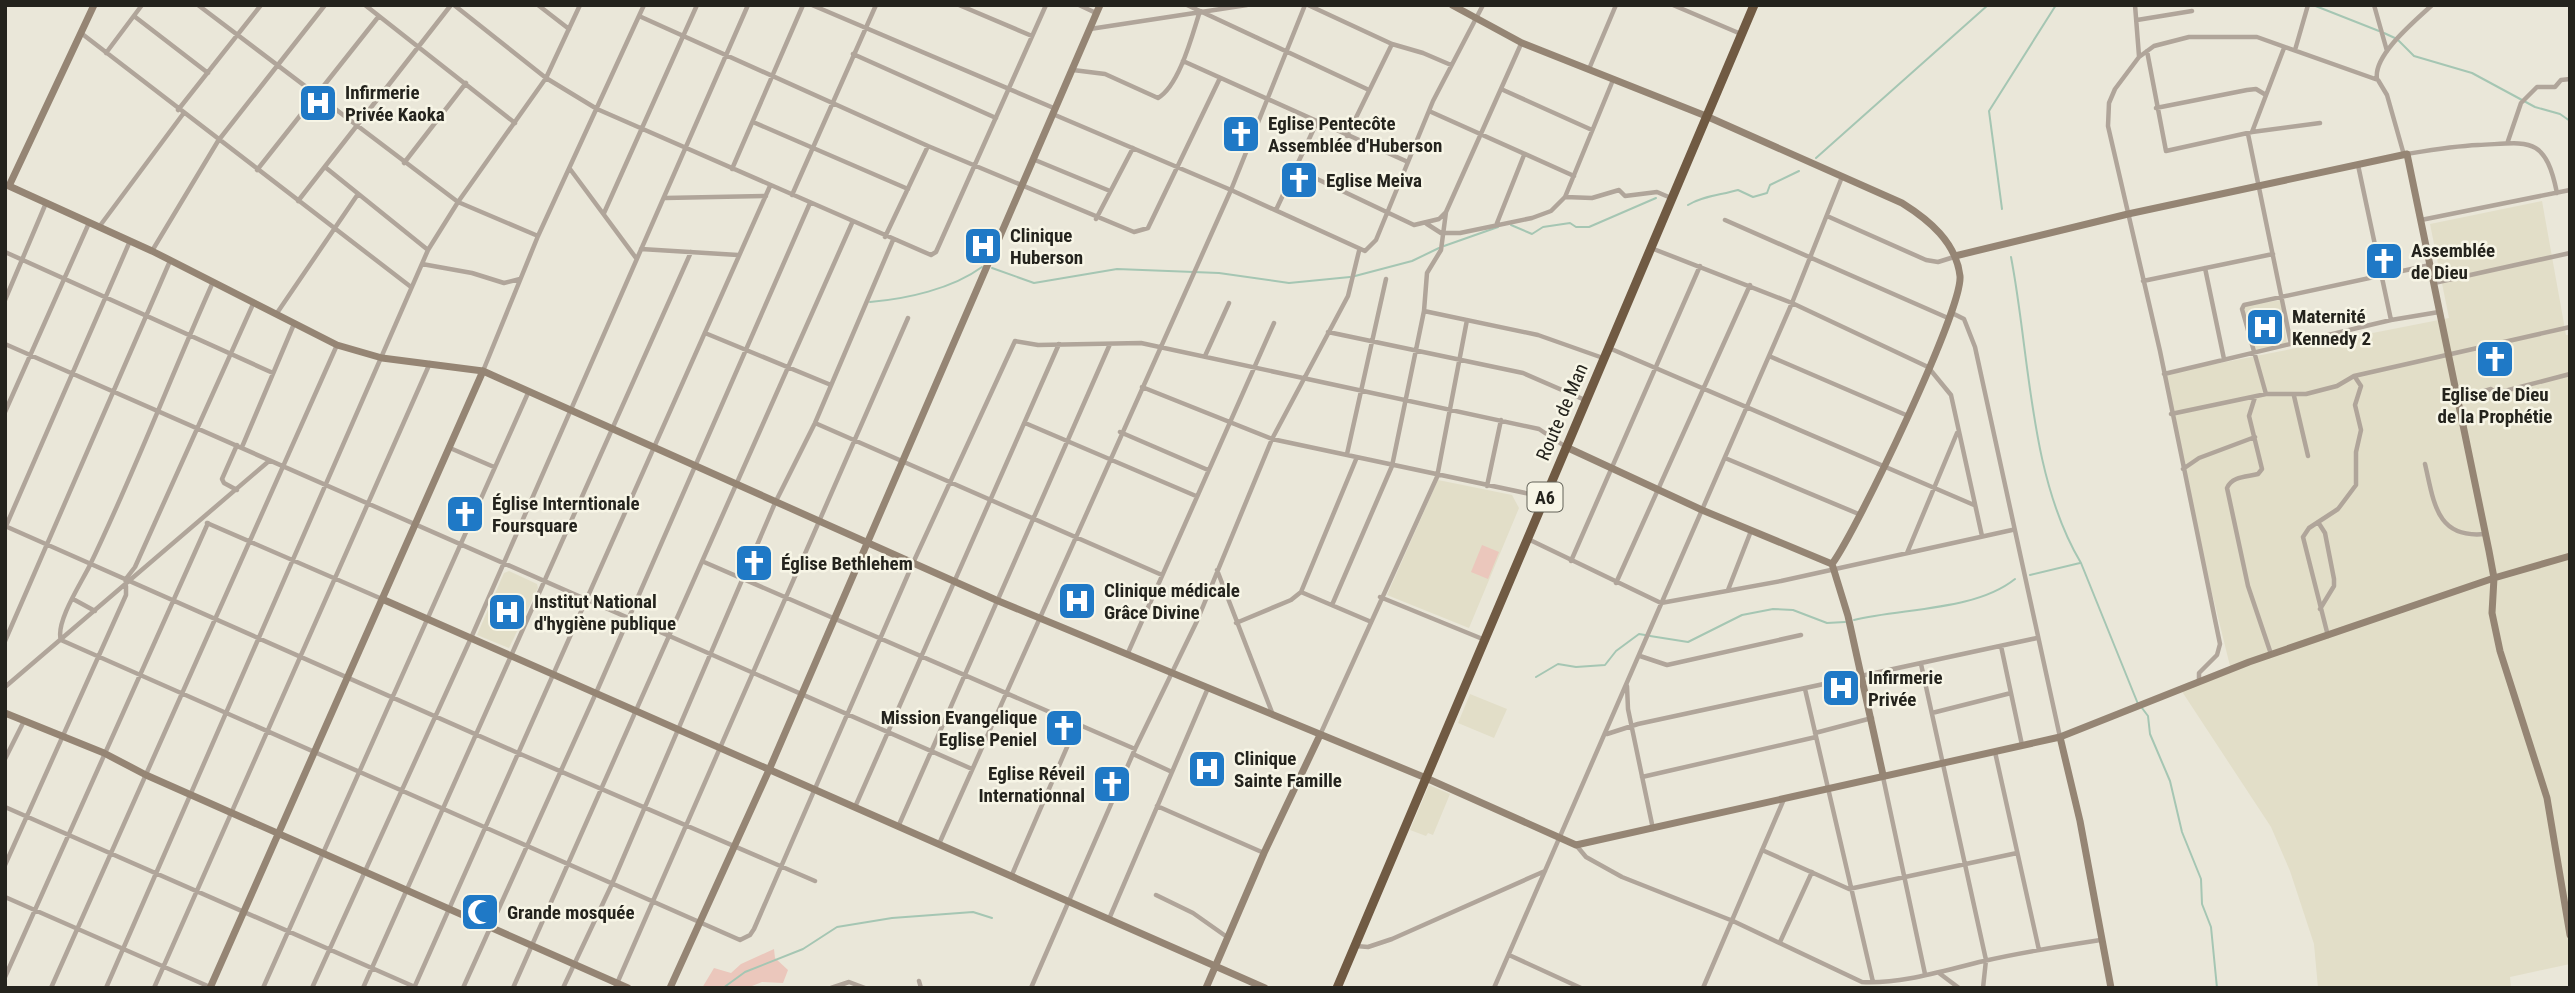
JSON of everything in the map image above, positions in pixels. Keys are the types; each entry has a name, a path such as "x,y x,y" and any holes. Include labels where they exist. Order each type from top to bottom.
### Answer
{"highway":[{"name":"Route de Man","path":"1337,988 1754,5"}],"street":[{"path":"94,5 9,186 152,251 337,345 382,358 430,362 483,371 996,600 1426,778 1576,845 1654,830 1882,775 2060,737 2271,654 2494,578 2570,556"},
{"path":"106,53 142,5"},
{"path":"198,5 458,202 538,236"},
{"path":"99,227 208,73 261,5"},
{"path":"152,251 218,141 325,5"},
{"path":"365,5 515,123"},
{"path":"298,201 453,5 546,78 597,109 852,223 934,255 1046,5"},
{"path":"538,5 569,29"},
{"path":"106,988 428,250 458,202 546,78 580,5"},
{"path":"5,897 210,988 483,371 538,236 644,5"},
{"path":"604,213 697,5"},
{"path":"312,988 504,564 748,5"},
{"path":"732,169 803,5"},
{"path":"812,5 1008,89 1133,148 1276,210 1359,251 1371,248 1429,111 1483,5"},
{"path":"792,195 876,5"},
{"path":"959,5 1032,36"},
{"path":"670,988 769,770 1056,112 1098,9 1079,5"},
{"path":"1187,5 1199,14 1369,90"},
{"path":"1089,29 1247,5"},
{"path":"939,845 1120,432 1231,190 1265,99 1288,54 1307,5 1392,44 1423,52 1451,65"},
{"path":"1452,5 1522,43 1706,116 1919,214 1945,240 1955,256 1960,285 1951,316 1861,516 1834,567 1872,718 1925,974"},
{"path":"1588,70 1616,5"},
{"path":"1673,5 1741,34"},
{"path":"2135,5 2139,57"},
{"path":"2295,50 2308,5"},
{"path":"2374,5 2386,51"},
{"path":"2432,5 2386,51 2376,72 2387,95 2406,155 2421,220 2494,578 2492,613 2500,651 2547,798 2570,935"},
{"path":"2137,20 2192,11"},
{"path":"1073,70 1105,74 1158,98 1164,95 1183,61 1199,14"},
{"path":"134,16 208,73"},
{"path":"257,170 379,16"},
{"path":"639,16 928,146 1096,219 1134,232 1149,228 1220,78"},
{"path":"80,32 411,288"},
{"path":"2200,682 2199,673 2217,655 2220,644 2107,114 2115,89 2139,57 2147,50 2189,37 2257,37 2378,80"},
{"path":"1332,605 1392,466 1424,311 1427,270 1441,250 1441,233 1446,212 1522,43"},
{"path":"1347,136 1392,44"},
{"path":"2284,48 2250,133 2291,344"},
{"path":"2147,50 2166,151 2250,133 2320,123"},
{"path":"853,54 996,118"},
{"path":"1183,61 1408,162"},
{"path":"2508,141 2521,103 2537,87 2555,87 2561,80 2570,79"},
{"path":"1426,224 1441,233 1460,233 1497,223 1519,221 1551,211 1565,197 1613,80"},
{"path":"404,163 466,83"},
{"path":"1502,89 1592,130"},
{"path":"2156,108 2247,90 2256,89 2266,95"},
{"path":"1429,111 1574,176"},
{"path":"753,122 908,189"},
{"path":"1276,210 1317,122"},
{"path":"1826,216 1926,260 1938,262 2128,214 2358,165 2462,144 2508,141 2527,142 2543,154 2551,166 2557,193"},
{"path":"885,237 928,146"},
{"path":"1096,219 1133,148"},
{"path":"1497,223 1524,155"},
{"path":"1035,160 1111,191"},
{"path":"2358,165 2391,320"},
{"path":"325,167 428,250"},
{"path":"570,169 636,258"},
{"path":"1296,169 1414,225 1440,219 1446,212"},
{"path":"1494,988 1792,303 1842,177"},
{"path":"5,807 415,987 770,186"},
{"path":"1565,197 1592,198 1619,190 1625,196 1657,192 1672,198"},
{"path":"2421,220 2570,190"},
{"path":"277,313 358,194"},
{"path":"664,198 766,196"},
{"path":"5,300 47,203"},
{"path":"463,988 596,693 810,204"},
{"path":"1726,220 1951,316 1964,319 1975,347 2012,530 2080,821 2111,988"},
{"path":"5,412 89,222"},
{"path":"513,988 671,638 852,223"},
{"path":"564,988 646,807 775,503 815,423 894,240"},
{"path":"130,241 5,526 127,582 215,617 518,753 815,881"},
{"path":"1650,248 1750,285 1928,367 1951,395 1982,537"},
{"path":"641,249 738,255"},
{"path":"1031,988 1134,752 1173,674 1272,439 1302,377 1348,296 1359,251"},
{"path":"5,252 274,373"},
{"path":"363,988 691,252"},
{"path":"2434,283 2570,253"},
{"path":"2143,281 2273,254"},
{"path":"5,641 48,547 170,260"},
{"path":"422,264 472,273 506,284 521,278"},
{"path":"2266,394 2243,307 2431,265"},
{"path":"1571,562 1700,266"},
{"path":"2205,268 2224,359"},
{"path":"1347,454 1386,279"},
{"path":"61,640 60,629 213,281"},
{"path":"1616,583 1750,285"},
{"path":"5,865 126,595 127,582 254,302"},
{"path":"1206,356 1229,303"},
{"path":"1424,311 1538,335 1604,358"},
{"path":"2164,374 2391,320 2440,312"},
{"path":"616,985 908,318"},
{"path":"1206,988 1264,853 1437,477 1452,409 1466,320"},
{"path":"237,490 222,479 274,373 294,323"},
{"path":"1127,654 1274,323"},
{"path":"2171,414 2266,394 2294,396 2337,386 2354,376 2570,327"},
{"path":"1328,332 1523,373 1586,400"},
{"path":"705,333 831,385"},
{"path":"61,640 96,658 569,866 744,940 754,929 1012,342 1140,343 1545,431 1566,447 1834,567"},
{"path":"5,344 972,769"},
{"path":"855,808 1059,344"},
{"path":"898,827 1110,344"},
{"path":"51,988 247,542 337,345"},
{"path":"1608,347 1974,505"},
{"path":"1769,356 1906,415"},
{"path":"154,988 430,362"},
{"path":"2458,399 2491,389 2497,393 2570,374"},
{"path":"2328,636 2303,543 2305,532 2339,509 2356,485 2356,452 2361,430 2355,405 2361,386 2354,376"},
{"path":"1142,387 1272,439 1347,454 1437,477 1545,497"},
{"path":"263,988 528,393"},
{"path":"2294,396 2308,456"},
{"path":"2255,397 2249,411 2262,468 2258,474 2244,475 2231,482 2227,488 2246,576 2271,654"},
{"path":"1487,486 1501,420"},
{"path":"815,423 1162,575"},
{"path":"1025,423 1196,496"},
{"path":"1120,432 1208,470"},
{"path":"1907,553 1958,432"},
{"path":"2183,470 2199,458 2255,437"},
{"path":"449,448 494,467"},
{"path":"1236,624 1291,600 1301,592 1357,457"},
{"path":"1725,458 1861,516"},
{"path":"5,687 127,582 206,522 269,461"},
{"path":"2425,464 2437,509 2448,526 2460,533 2486,534"},
{"path":"206,522 1265,988"},
{"path":"5,976 206,522"},
{"path":"2318,522 2325,533 2334,586 2320,609"},
{"path":"1528,539 1661,603 2012,530"},
{"path":"1728,590 1751,531"},
{"path":"704,562 1077,724 1172,772"},
{"path":"1216,569 1273,715"},
{"path":"1301,592 1369,621"},
{"path":"1380,597 1485,640"},
{"path":"73,599 95,611"},
{"path":"1640,656 1667,665 1801,635"},
{"path":"1606,734 2037,638"},
{"path":"2001,646 2022,746"},
{"path":"1922,664 1986,960 1983,988"},
{"path":"1626,684 1654,830"},
{"path":"1108,920 1209,688"},
{"path":"1805,689 1849,889 1873,982"},
{"path":"1932,713 2011,693"},
{"path":"5,713 104,753 146,775 491,926 616,985 628,988"},
{"path":"1642,777 1816,735 1872,718"},
{"path":"5,759 24,721"},
{"path":"1011,877 1077,724"},
{"path":"1995,752 2039,950"},
{"path":"1703,988 1785,798"},
{"path":"1157,806 1264,853"},
{"path":"1576,845 1586,857 1622,877 1733,921 1856,980 1873,982 1938,972 1986,960 2101,940"},
{"path":"1762,850 1849,889 2017,853"},
{"path":"1355,946 1368,947 1392,939 1546,870"},
{"path":"1780,943 1812,872"},
{"path":"1156,895 1193,913 1228,937"},
{"path":"1509,955 1581,988"},
{"path":"1938,972 1959,988"},
{"path":"1850,988 1856,980"},
{"path":"919,981 921,988"},
{"path":"831,988 849,982 865,988"}],"shaded area":[{"path":"2542,201 2566,335 2570,335 2570,964 2510,977 2511,988 2318,988 2314,944 2290,871 2271,827 2181,690 2231,670 2196,528 2164,374 2449,318 2430,224"},
{"name":"Maternité Kennedy 2","path":"2281,300 2287,344 2254,351 2242,306"},
{"path":"1438,480 1512,495 1519,508 1469,628 1387,595"},
{"path":"1482,545 1499,552 1488,579 1471,572"},
{"name":"Institut National d'hygiène publique","path":"509,571 537,584 538,588 509,648 477,635 504,573"},
{"path":"1470,694 1507,709 1494,738 1458,723"},
{"path":"1429,785 1450,794 1433,835 1428,833 1426,836 1410,830"},
{"path":"774,949 775,958 788,970 783,983 762,982 747,988 702,988 714,968 731,973 741,964"}],"waterway":[{"path":"1816,158 1988,5"},
{"path":"2002,209 1989,111 2056,5"},
{"path":"2313,5 2379,31"},
{"path":"2384,33 2397,39 2414,56 2472,73 2535,107 2560,114 2570,121"},
{"path":"1688,205 1738,190 1753,197 1767,193 1770,185 1799,171"},
{"path":"1511,225 1532,234 1543,227 1570,223 1576,227 1589,227 1656,198"},
{"path":"1444,246 1498,227"},
{"path":"1355,276 1412,261 1439,248"},
{"path":"2011,257 2034,414 2051,492 2138,704"},
{"path":"870,302 928,292 970,275 982,267"},
{"path":"992,268 1034,283 1117,269 1219,273 1289,283 1350,277"},
{"path":"2030,575 2080,563"},
{"path":"1854,620 1959,603 1999,589 2015,579"},
{"path":"1650,636 1688,642 1742,615 1773,609 1793,610 1827,623 1845,622"},
{"path":"1536,677 1558,664 1576,667 1605,665 1616,651 1639,634 1645,635"},
{"path":"2142,708 2148,716 2150,734 2170,781 2182,832 2201,879 2202,904 2211,927 2217,988"},
{"path":"723,988 745,972 803,949 837,927 892,918 973,912 992,918"}],"place":[{"name":"Infirmerie Privée Kaoka","path":"318,103"},
{"name":"Eglise Pentecôte Assemblée d'Huberson","path":"1241,134"},
{"name":"Eglise Meiva","path":"1299,180"},
{"name":"Clinique Huberson","path":"983,246"},
{"name":"Assemblée de Dieu","path":"2384,261"},
{"name":"Maternité Kennedy 2","path":"2265,327"},
{"name":"Eglise de Dieu de la Prophétie","path":"2495,359"},
{"name":"Église Interntionale Foursquare","path":"465,514"},
{"name":"Église Bethlehem","path":"754,563"},
{"name":"Clinique médicale Grâce Divine","path":"1077,601"},
{"name":"Institut National d'hygiène publique","path":"507,612"},
{"name":"Infirmerie Privée","path":"1841,688"},
{"name":"Mission Evangelique Eglise Peniel","path":"1064,728"},
{"name":"Clinique Sainte Famille","path":"1207,769"},
{"name":"Eglise Réveil Internationnal","path":"1112,784"},
{"name":"Grande mosquée","path":"480,912"}]}
